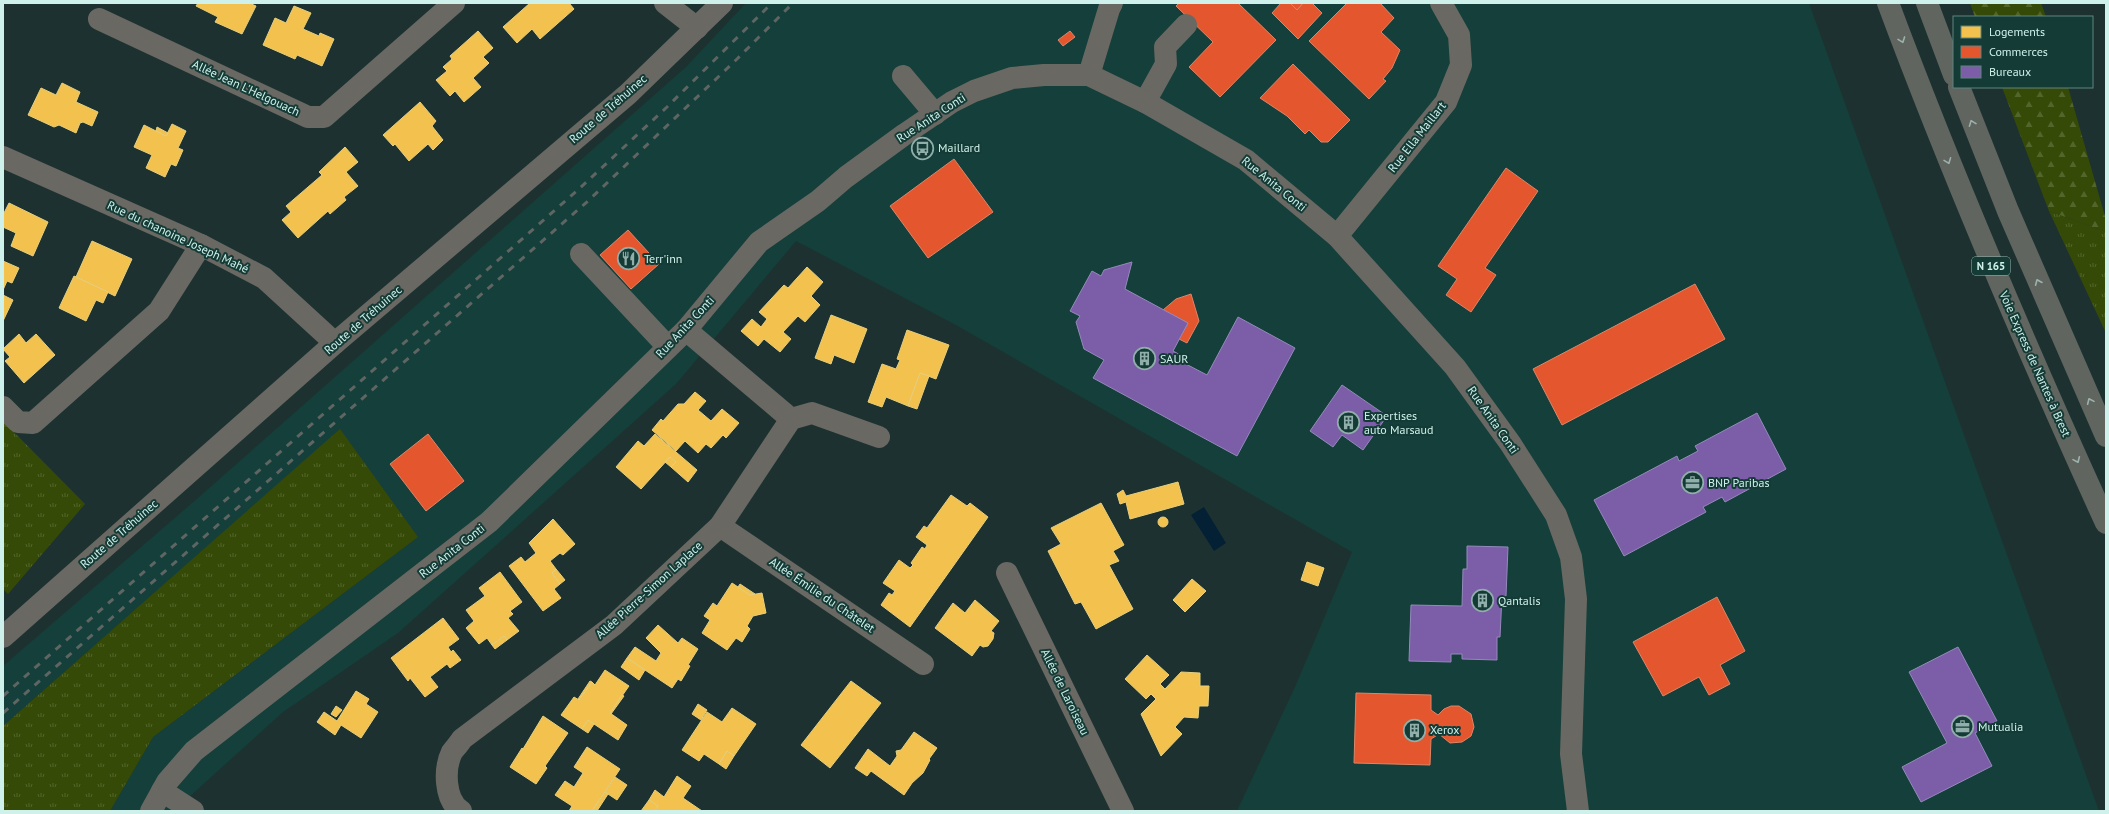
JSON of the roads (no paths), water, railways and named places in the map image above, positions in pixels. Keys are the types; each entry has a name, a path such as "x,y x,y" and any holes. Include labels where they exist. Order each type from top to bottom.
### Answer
{"highway":[{"name":"Voie Express de Nantes à Brest","path":"1888,3 1953,174 1994,272 2106,523"},
{"path":"1927,3 1953,72"},
{"name":"N 165","path":"1959,88 2008,211 2106,436"}],"street":[{"name":"Allée Jean L'Helgouach","path":"100,19 308,117 324,117 454,3"},
{"path":"665,3 697,28"},
{"name":"Route de Tréhuinec","path":"3,637 335,343 628,94 722,3"},
{"path":"1089,75 1112,3"},
{"name":"Rue Ella Maillart","path":"1337,236 1446,102 1461,65 1459,35 1441,3"},
{"path":"1146,102 1166,64 1164,47 1186,25"},
{"name":"Rue Anita Conti","path":"151,811 162,791 194,751 489,522 686,330 759,242 935,114 974,90 1012,78 1044,75 1089,75 1146,102 1246,160 1337,236 1455,366 1510,443 1556,515 1571,557 1576,599 1571,754 1578,811"},
{"path":"903,76 935,114"},
{"name":"Rue du chanoine Joseph Mahé","path":"3,157 201,245 264,278 335,343"},
{"path":"3,407 18,422 33,423 159,311 201,245"},
{"path":"581,254 668,347"},
{"path":"686,330 791,418 812,412 879,437"},
{"name":"Allée Pierre-Simon Laplace","path":"461,811 457,808 448,791 447,772 452,753 462,739 614,624 720,526 791,418"},
{"name":"Allée Émilie du Châtelet","path":"720,526 923,664"},
{"name":"Allée de Laroiseau","path":"1007,573 1123,811"},
{"path":"162,791 193,811"}],"water":[{"path":"1204,507 1226,543 1214,551 1191,515"}],"railway":[{"path":"3,696 580,188 667,107 772,3"},
{"path":"3,713 588,201 737,59 793,3"}],"place":[{"name":"Maillard","path":"922,148"},
{"name":"Terr'inn","path":"629,259"},
{"name":"SAUR","path":"1144,359"},
{"name":"Expertises auto Marsaud","path":"1349,423"},
{"name":"BNP Paribas","path":"1693,483"},
{"name":"Qantalis","path":"1482,601"},
{"name":"Mutualia","path":"1962,727"},
{"name":"Xerox","path":"1414,730"}]}
